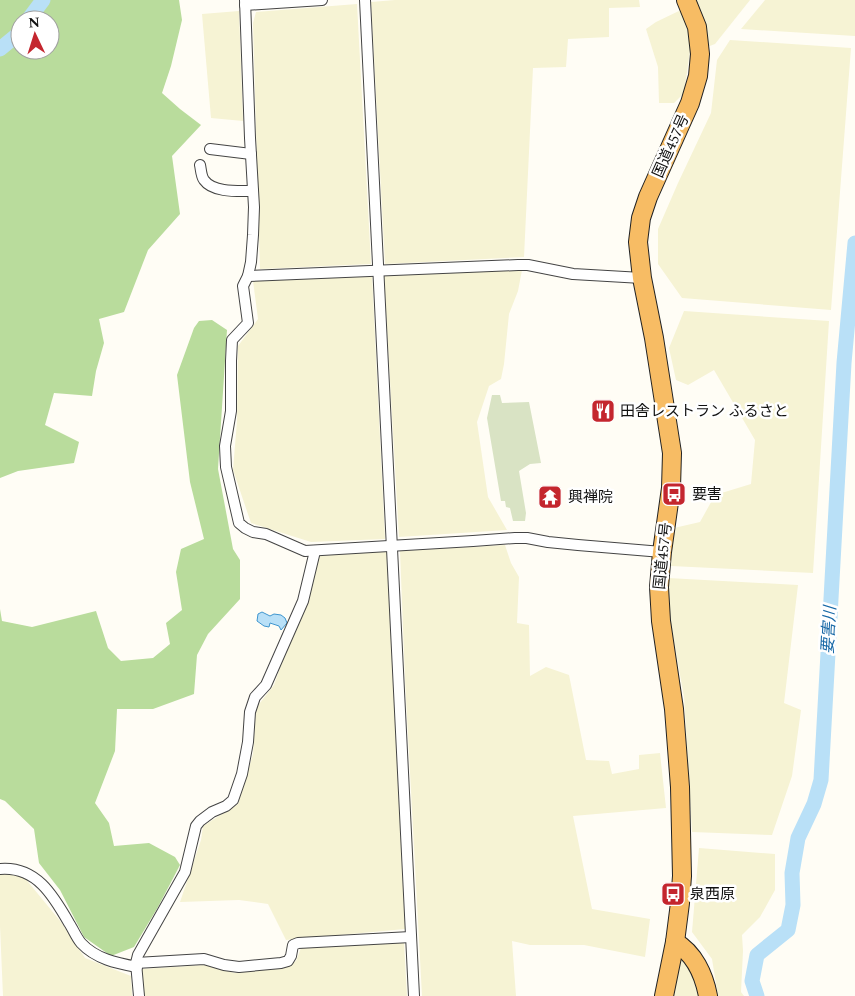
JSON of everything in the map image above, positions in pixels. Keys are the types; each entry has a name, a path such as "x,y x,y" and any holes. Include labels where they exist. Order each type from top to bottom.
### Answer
{"highway":[{"name":"国道457号","path":"664,996 675,942 682,876 680,786 674,709 658,587 672,488 672,453 654,338 642,278 638,242 641,218 648,197 690,104 698,76 700,54 697,26 686,0"},
{"path":"675,942 684,947 694,960 704,980 708,996"}],"street":[{"path":"322,0 245,2 254,213 251,262 248,276 243,286 248,323 232,340 231,411 226,446 226,467 239,522 253,532 266,534 305,551 527,538 548,542 662,552"},
{"path":"365,0 414,996"},
{"path":"210,148 251,154"},
{"path":"200,164 203,180 212,187 227,191 253,191"},
{"path":"248,276 528,265 573,274 642,278"},
{"path":"139,996 138,954 185,872 196,826 212,812 226,806 233,800 244,766 250,712 256,697 266,685 303,600 315,551"},
{"path":"0,869 10,868 29,874 46,887 80,942 96,956 113,963 137,966 204,959 239,968 288,961 293,945 298,943 411,937"}],"shaded area":[{"path":"395,0 639,0 640,7 609,8 609,37 568,39 566,67 533,68 524,257 385,264 371,2"},
{"path":"692,0 750,0 715,44 707,47"},
{"path":"765,0 855,0 855,36 741,29"},
{"path":"357,4 371,264 260,269 253,23 256,12"},
{"path":"683,9 691,44 684,93 674,103 659,103 658,67 646,29"},
{"path":"239,11 243,121 211,118 202,14"},
{"path":"730,40 851,48 831,310 682,298 658,264 658,229 711,113 717,60"},
{"path":"522,270 518,291 509,314 501,379 489,386 477,422 488,497 507,530 399,537 384,276"},
{"path":"372,276 385,539 311,542 251,523 233,470 237,421 238,346 258,319 253,281"},
{"path":"684,311 829,321 813,573 671,566 674,528 700,522 715,495 751,484 755,440 714,370 688,385 676,380 669,348"},
{"path":"505,545 511,563 519,577 517,623 529,625 530,676 546,667 569,675 586,760 609,761 612,774 639,769 639,755 660,753 666,808 573,816 592,909 650,919 645,957 584,945 530,945 512,941 516,996 422,996 400,551"},
{"path":"387,551 405,929 286,940 268,904 239,900 180,902 201,840 203,826 238,804 253,754 256,708 274,685 319,556"},
{"path":"668,578 798,585 784,703 801,710 792,776 772,835 692,832 684,697 668,608"},
{"path":"699,848 775,854 775,890 760,917 742,935 741,992 744,996 718,996 712,959 692,932"},
{"path":"0,873 24,877 61,922 85,958 131,976 132,996 3,996"},
{"path":"404,942 407,996 144,996 142,969 205,965 235,973 281,968 296,961 301,948"},
{"path":"681,956 699,986 702,996 670,996"}],"green space":[{"path":"0,0 179,0 182,20 171,66 162,93 201,125 172,156 180,214 148,250 124,312 99,319 104,343 96,371 92,396 54,393 45,425 79,442 74,463 18,471 0,478"},
{"path":"212,320 227,330 218,469 233,549 240,560 240,599 208,634 197,655 194,694 153,709 117,709 115,751 95,803 109,823 114,846 149,843 175,857 180,865 134,947 111,956 84,937 60,890 39,863 34,829 5,801 0,799 0,609 2,621 32,627 96,611 108,648 121,661 153,658 170,644 166,623 182,610 176,572 181,549 204,539 190,482 177,375 194,328 199,321"},
{"path":"492,395 500,395 502,403 529,402 541,463 530,464 519,471 526,513 525,521 513,521 510,508 506,507 505,501 501,501 487,418"}],"water":[{"path":"262,612 270,616 274,614 281,615 287,623 281,630 279,626 270,623 269,627 264,626 257,621 258,614"}],"waterway":[{"path":"36,10 43,0"},
{"path":"0,49 10,41"},
{"name":"要害川","path":"757,996 752,981 757,955 788,930 793,905 792,873 798,838 814,804 821,780 844,363 855,243"}],"place":[{"name":"田舎レストラン ふるさと","path":"603,411"},
{"name":"要害","path":"674,494"},
{"name":"興禅院","path":"550,497"},
{"name":"泉西原","path":"673,894"}]}
